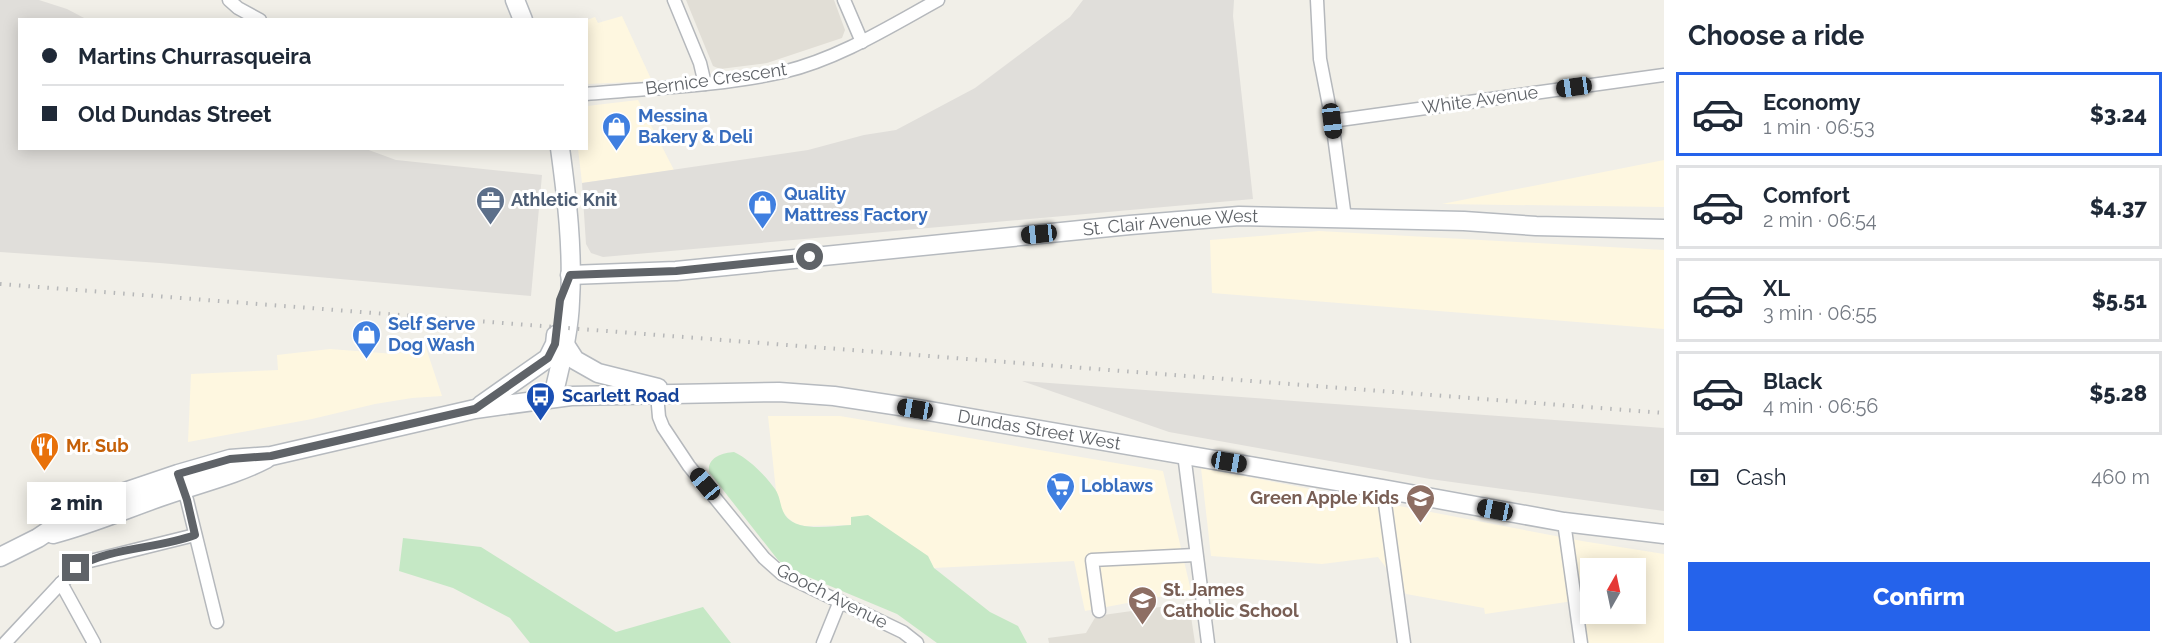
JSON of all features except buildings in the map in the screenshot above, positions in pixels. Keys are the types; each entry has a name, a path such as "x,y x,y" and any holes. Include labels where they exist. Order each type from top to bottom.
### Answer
{"main road":[{"path":"515,0 522,18"},
{"path":"553,397 566,346 570,301 568,208 560,150"},
{"name":"St. Clair Avenue West","path":"570,275 676,271 1239,216 1464,221 1536,226 1664,229"},
{"path":"475,409 548,358 555,344 560,300 570,275"},
{"path":"566,346 575,360 598,373 680,394"},
{"name":"Dundas Street West","path":"0,557 38,538 78,528 180,481 244,471 271,456 475,409 553,397 778,392 834,396 1184,454 1564,522 1664,534"}],"street":[{"path":"229,0 256,18"},
{"path":"674,0 700,63 705,84"},
{"path":"844,0 862,42"},
{"name":"Bernice Crescent","path":"588,94 705,84 784,72 862,42 938,0"},
{"path":"1317,0 1320,59 1332,121 1345,218"},
{"name":"White Avenue","path":"1332,121 1664,75"},
{"name":"Gooch Avenue","path":"657,394 659,417 663,427 689,465 764,558 782,574 903,632 917,643"},
{"path":"1184,454 1208,643"},
{"path":"180,481 217,622"},
{"path":"1383,489 1404,643"},
{"path":"1564,522 1581,643"},
{"path":"5,643 62,583 86,562 195,535"},
{"path":"1099,611 1092,560 1196,555"},
{"path":"62,583 94,643"},
{"path":"823,643 840,601"}],"shaded area":[{"path":"0,0 39,0 67,9 84,18 18,18 18,150 369,150 396,160 542,175 531,296 160,263 0,252"},
{"path":"686,0 834,0 845,30 842,38 767,63 720,69 713,66"},
{"path":"1083,0 1234,0 1233,16 1253,199 603,257 591,253 586,244 582,183 808,150 864,135 896,130 975,88 1070,17"},
{"path":"622,16 652,81 588,84 588,20 595,17 598,23"},
{"path":"638,100 674,170 582,183 578,150 588,150 588,106"},
{"path":"1664,160 1664,207 1442,204"},
{"path":"1319,231 1664,250 1664,329 1212,293 1210,240"},
{"path":"425,345 442,396 375,404 312,419 188,442 191,374 278,370 277,355 330,349 395,354"},
{"path":"1022,381 1664,428 1664,511 1430,479 1169,432"},
{"path":"768,416 840,416 1163,471 1191,591 1085,611 1074,561 934,568 928,556 851,525 805,526 796,524 780,508"},
{"path":"1201,468 1582,541 1664,554 1664,643 1585,643 1583,624 1646,624 1646,558 1580,558 1580,600 1485,614 1484,608 1406,594 1378,557 1322,564 1211,556"},
{"name":"St. James Catholic School","path":"1189,603 1195,643 1049,643 1048,638 1086,633 1096,616"}],"green space":[{"path":"734,452 751,463 766,478 778,494 784,514 793,522 812,527 851,525 851,517 868,515 928,556 934,568 990,612 1018,626 1027,643 937,643 897,614 787,568 778,560 709,472 713,459"},
{"path":"403,538 481,547 616,632 703,607 731,643 530,643 510,618 453,588 399,571"}],"railway":[{"path":"0,284 1664,413"}],"place":[{"name":"Messina Bakery & Deli","path":"617,152"},
{"name":"Athletic Knit","path":"490,226"},
{"name":"Quality Mattress Factory","path":"763,230"},
{"name":"Self Serve Dog Wash","path":"367,360"},
{"name":"Scarlett Road","path":"541,422"},
{"name":"Mr. Sub","path":"45,472"},
{"name":"Loblaws","path":"1060,512"},
{"name":"Green Apple Kids","path":"1420,524"},
{"name":"St. James Catholic School","path":"1142,626"}],"route":[{"path":"76,568 86,562 106,556 148,548 195,535 178,474 230,459 271,456 475,409 548,358 555,344 560,300 570,275 676,271 810,257"}]}
